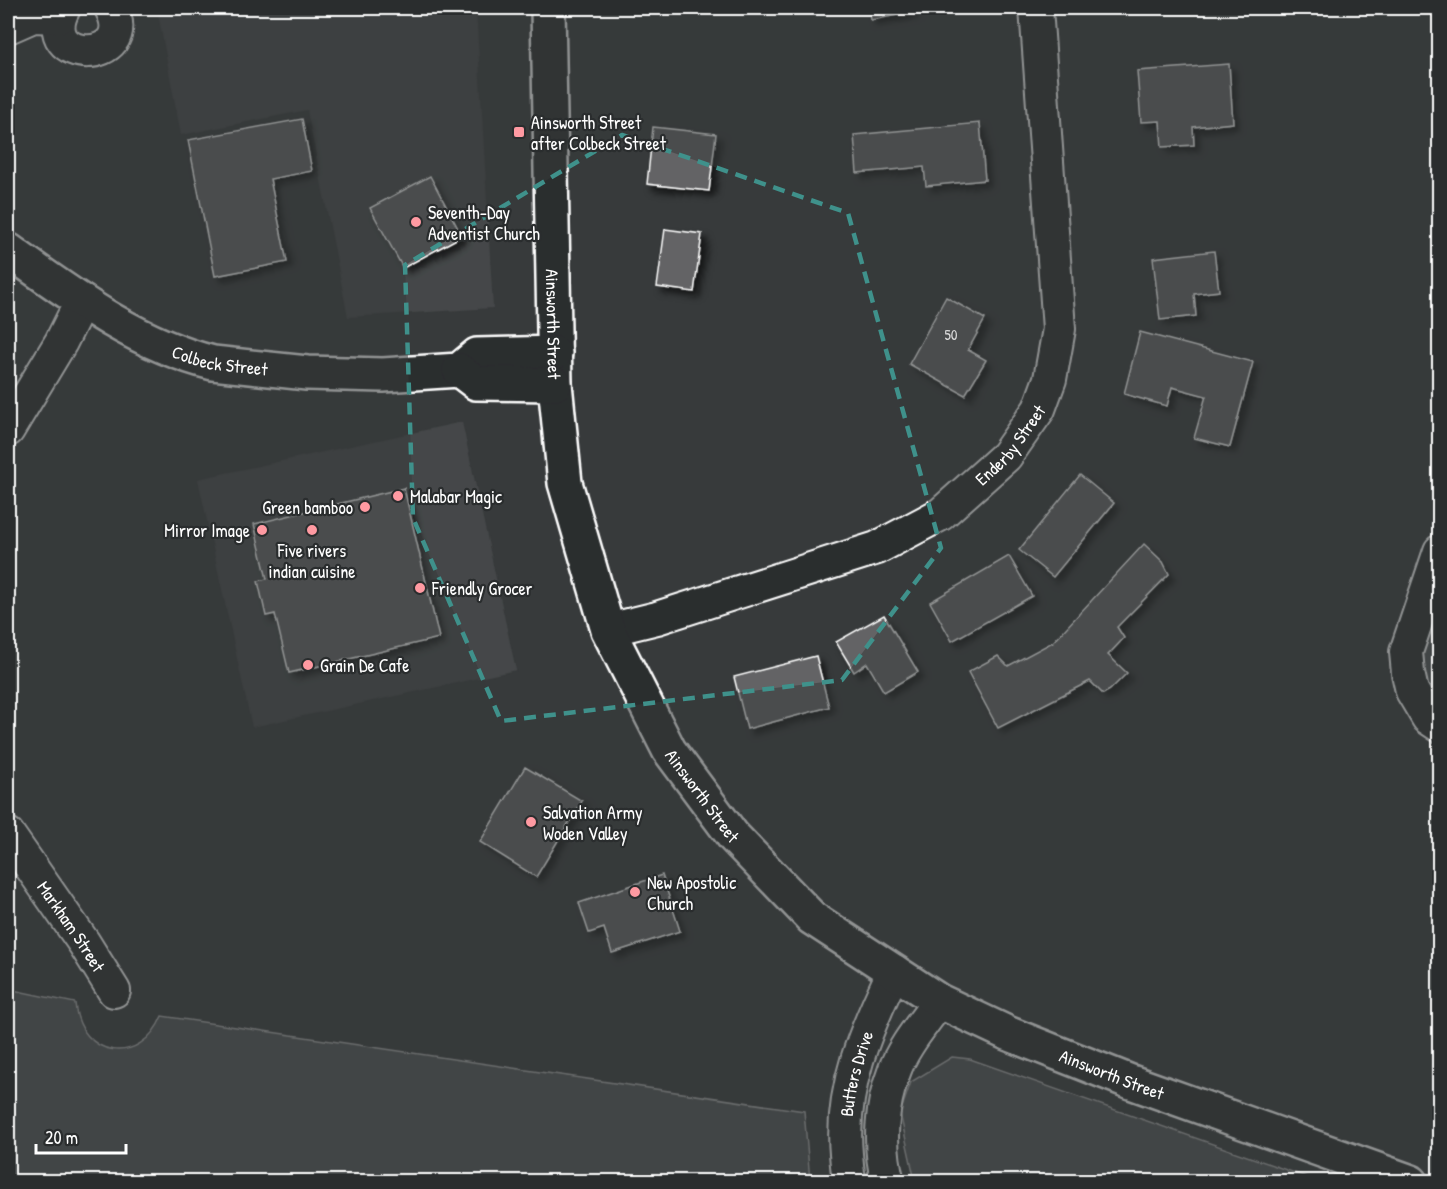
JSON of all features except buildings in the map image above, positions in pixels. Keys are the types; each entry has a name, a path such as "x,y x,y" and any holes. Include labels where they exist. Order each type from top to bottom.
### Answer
{"street":[{"path":"8,27 33,16 62,12 61,36 67,44 74,50 93,52 109,43 114,35 116,16 111,8"},
{"name":"Ainsworth Street","path":"548,8 555,369 565,483 608,630 669,750 733,836 813,918 939,1000 1007,1033 1131,1082 1411,1182"},
{"name":"Enderby Street","path":"608,630 657,618 877,548 941,514 1006,456 1040,409 1050,379 1059,328 1036,8"},
{"name":"Colbeck Street","path":"8,250 81,302 139,335 213,363 307,373 383,375 459,370 476,383 555,369"},
{"path":"8,430 61,342 81,302"},
{"path":"1440,551 1406,652 1412,691 1428,718 1440,726"},
{"name":"Markham Street","path":"8,834 84,943 114,991"},
{"name":"Butters Drive","path":"850,1182 844,1139 846,1103 870,1019 894,971"},
{"name":"Butters Drive","path":"888,1182 883,1164 882,1112 894,1070 939,1000"}],"highlighted area":[{"path":"622,135 848,213 941,548 842,680 501,721 413,518 405,265"}],"shaded area":[{"path":"157,8 476,8 493,308 348,317 307,110 181,135"},
{"path":"462,422 516,670 252,727 198,479"},
{"path":"1439,586 1439,707 1424,682 1419,648"},
{"path":"8,989 75,1003 79,1022 88,1036 99,1045 112,1050 127,1049 140,1043 152,1032 162,1016 804,1111 810,1181 8,1181"},
{"path":"952,1057 970,1059 1318,1181 915,1181 900,1113 911,1082"}],"place":[{"name":"Ainsworth Street after Colbeck Street","path":"519,132"},
{"name":"Seventh-Day Adventist Church","path":"416,222"},
{"name":"Malabar Magic","path":"398,496"},
{"name":"Green bamboo","path":"365,507"},
{"name":"Mirror Image","path":"262,530"},
{"name":"Five rivers indian cuisine","path":"312,530"},
{"name":"Friendly Grocer","path":"420,588"},
{"name":"Grain De Cafe","path":"308,665"},
{"name":"Salvation Army Woden Valley","path":"531,822"},
{"name":"New Apostolic Church","path":"635,892"}]}
